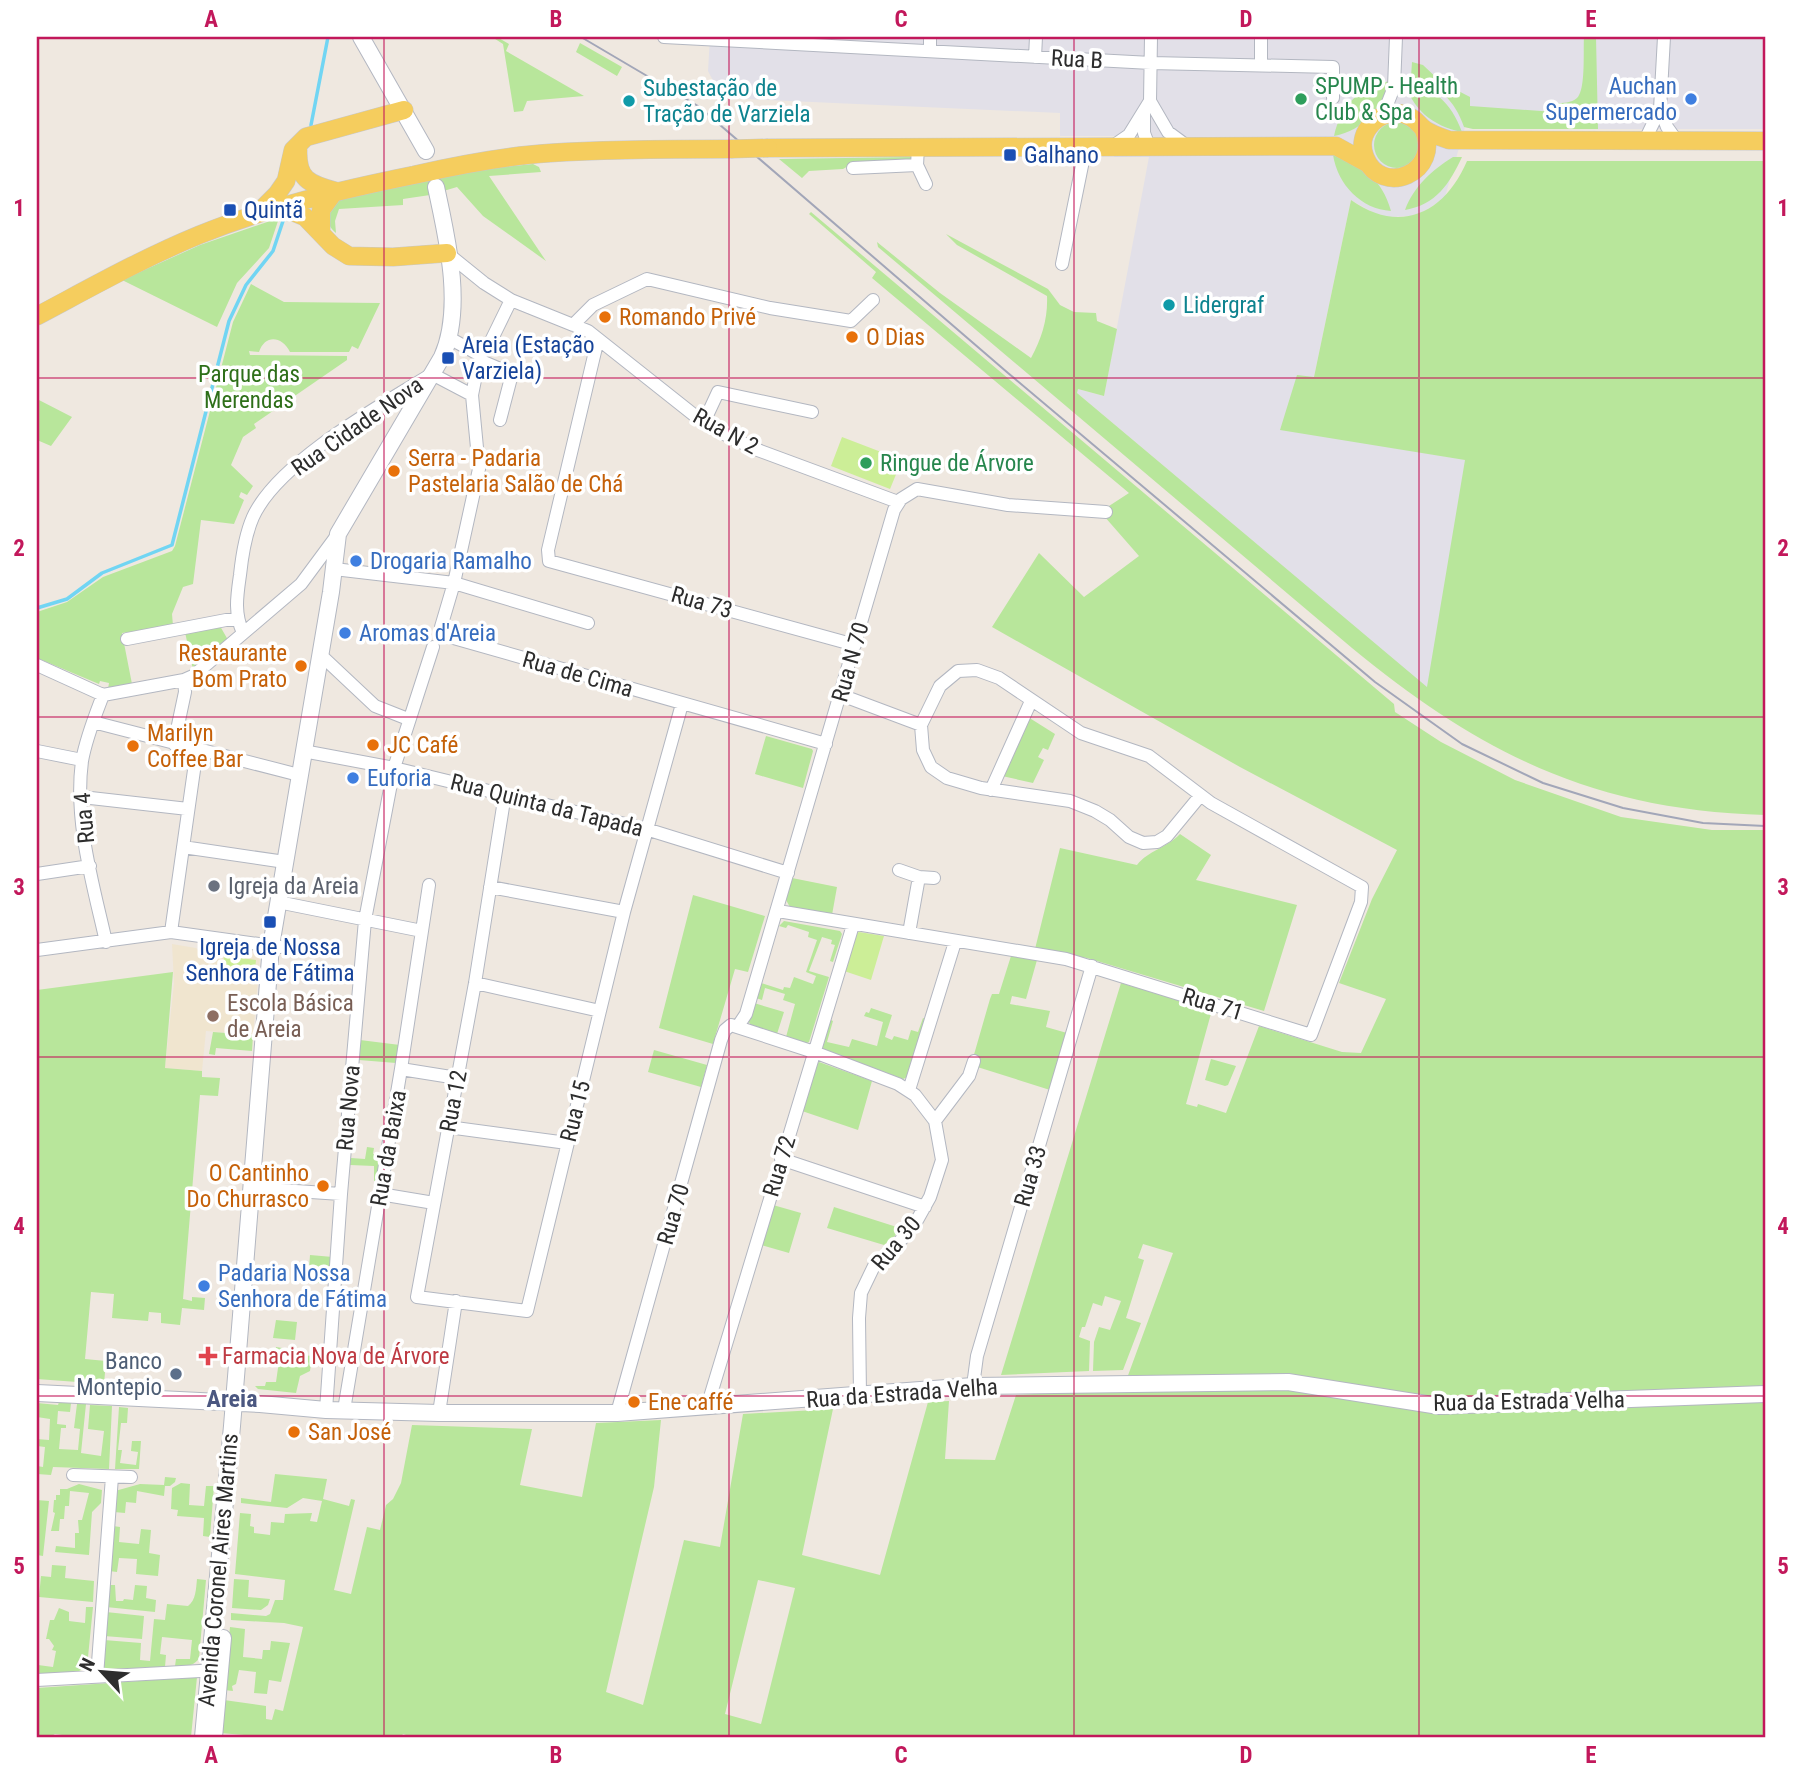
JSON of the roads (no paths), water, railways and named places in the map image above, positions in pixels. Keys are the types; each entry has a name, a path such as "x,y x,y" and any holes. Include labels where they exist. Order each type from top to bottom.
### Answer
{"main road":[{"path":"257,214 286,181 291,156 298,145 314,133 404,110"},
{"path":"37,316 141,262 198,236 257,214 335,191 466,164 547,153 616,149 768,148 917,156 1086,146 1336,146 1366,130 1383,115 1394,113 1405,114 1423,128 1448,140 1765,141"},
{"path":"1423,128 1428,145 1424,161"},
{"path":"1366,130 1363,152 1367,163"},
{"path":"1556,151 1634,145 1645,140"},
{"path":"298,145 300,171 304,178 335,191"},
{"path":"1336,146 1367,163 1385,177 1396,178 1407,176 1417,170 1424,161 1448,151 1765,151"},
{"path":"321,231 321,210 335,191"},
{"path":"281,207 304,217 321,231 333,246 349,256 393,257 447,253"}],"street":[{"path":"361,37 426,150"},
{"name":"Rua B","path":"664,37 813,41 930,51 1151,63 1333,67 1333,98"},
{"path":"930,37 930,51"},
{"path":"1035,57 1036,37"},
{"path":"1149,146 1144,133 1150,108 1151,37"},
{"path":"1261,37 1261,65"},
{"path":"1383,115 1394,87 1396,37"},
{"path":"1645,140 1660,109 1664,37"},
{"path":"1394,87 1405,114"},
{"path":"1150,108 1168,132 1186,146"},
{"path":"1113,146 1129,135 1150,108"},
{"path":"1660,109 1667,127 1677,141"},
{"path":"1062,264 1086,146"},
{"path":"853,168 917,156 926,184"},
{"path":"37,666 103,695 184,680 193,676 301,584 338,534 451,339 453,304 445,230 436,187"},
{"name":"Rua N 2","path":"447,253 484,283 511,300 573,325 598,339 704,422 755,449 898,502"},
{"path":"573,325 593,305 647,279 769,308 851,321 873,300"},
{"name":"Rua de Cima","path":"511,300 489,345 479,357 472,396 479,469 454,583 441,627 443,635 826,744"},
{"path":"451,339 512,374 500,420"},
{"name":"Rua 73","path":"598,339 548,550 549,561 855,645"},
{"path":"432,374 472,396"},
{"name":"Rua Cidade Nova","path":"243,633 237,620 236,608 242,555 252,518 266,495 302,460 379,405 432,374"},
{"path":"704,422 718,391 812,412"},
{"path":"898,502 917,489 929,489 1008,505 1107,512"},
{"name":"Rua N 70","path":"738,1026 746,1014 778,911 898,502"},
{"path":"283,903 338,534"},
{"path":"334,569 454,583 588,623"},
{"path":"283,903 285,862 299,775 307,752 325,659 331,592"},
{"path":"127,639 237,620"},
{"name":"Rua Nova","path":"326,1410 341,1194 365,919 394,768 432,647"},
{"path":"325,659 375,706 408,719"},
{"name":"Rua 71","path":"778,911 1066,959 1311,1035 1361,902 1362,887 1200,796 1149,756 1081,733 999,678 967,669 958,671 940,686 921,726"},
{"path":"174,744 185,692 184,680"},
{"name":"Rua 4","path":"103,695 82,760 82,797 90,866 106,942"},
{"path":"841,695 921,726 923,750 930,767 937,774 963,784 1059,799 1082,806 1110,820 1129,837 1143,843 1157,842 1167,835 1200,796"},
{"path":"991,790 1031,701"},
{"name":"Rua 15","path":"527,1311 624,912 682,704"},
{"path":"93,722 299,775"},
{"path":"170,932 197,749"},
{"path":"37,751 82,760"},
{"name":"Rua Quinta da Tapada","path":"307,752 394,768 646,829 788,873"},
{"name":"Rua 12","path":"505,794 475,983 417,1297 527,1311"},
{"path":"82,797 188,809"},
{"path":"183,846 285,862"},
{"path":"37,874 90,866"},
{"path":"899,870 919,877 934,877"},
{"path":"909,933 919,877"},
{"name":"Rua da Baixa","path":"344,1410 429,885"},
{"path":"490,887 624,912"},
{"path":"283,903 422,932"},
{"name":"Avenida Coronel Aires Martins","path":"214,1737 215,1670 237,1403 275,946 283,903"},
{"name":"Rua 72","path":"707,1408 853,925"},
{"path":"37,950 170,932 275,946"},
{"path":"738,1026 814,1052 909,1090 955,942"},
{"name":"Rua 33","path":"973,1386 977,1356 1092,966"},
{"path":"475,983 600,1011"},
{"name":"Rua 70","path":"617,1413 721,1040 725,1030 731,1025 738,1026"},
{"path":"934,1121 969,1076 974,1061"},
{"path":"401,1069 457,1078"},
{"name":"Rua 30","path":"860,1395 861,1293 874,1266 902,1239 925,1206 937,1181 942,1160 934,1121 929,1111 909,1090"},
{"path":"448,1127 567,1143"},
{"path":"781,1159 925,1206"},
{"path":"255,1189 341,1194"},
{"path":"380,1194 434,1203"},
{"path":"439,1413 456,1301"},
{"name":"Rua da Estrada Velha","path":"37,1392 326,1410 439,1413 617,1413 973,1386 1288,1382 1439,1406 1765,1394"},
{"path":"73,1475 131,1477"},
{"path":"97,1676 112,1477"},
{"path":"37,1680 215,1670"},
{"name":"Avenida Coronel Aires Martins","path":"203,1737 215,1670"}],"waterway":[{"path":"311,125 328,37"},
{"path":"37,608 67,599 102,573 172,545 229,321 246,285 273,251 284,218"}],"tram line":[{"path":"581,37 698,106 1008,373 1375,682 1462,744 1543,783 1623,808 1703,823 1765,826"}],"place":[{"name":"SPUMP - Health Club & Spa","path":"1301,99"},
{"name":"Auchan Supermercado","path":"1691,99"},
{"name":"Subestação de Tração de Varziela","path":"629,101"},
{"name":"Galhano","path":"1010,155"},
{"name":"Quintã","path":"230,210"},
{"name":"Lidergraf","path":"1169,305"},
{"name":"Romando Privé","path":"605,317"},
{"name":"O Dias","path":"852,337"},
{"name":"Areia (Estação Varziela)","path":"448,358"},
{"name":"Ringue de Árvore","path":"866,463"},
{"name":"Serra - Padaria Pastelaria Salão de Chá","path":"394,471"},
{"name":"Drogaria Ramalho","path":"356,561"},
{"name":"Aromas d'Areia","path":"345,633"},
{"name":"Restaurante Bom Prato","path":"301,666"},
{"name":"JC Café","path":"373,745"},
{"name":"Marilyn Coffee Bar","path":"133,746"},
{"name":"Euforia","path":"353,778"},
{"name":"Igreja da Areia","path":"214,886"},
{"name":"Igreja de Nossa Senhora de Fátima","path":"270,922"},
{"name":"Escola Básica de Areia","path":"213,1016"},
{"name":"O Cantinho Do Churrasco","path":"323,1186"},
{"name":"Padaria Nossa Senhora de Fátima","path":"204,1286"},
{"name":"Farmacia Nova de Árvore","path":"208,1356"},
{"name":"Banco Montepio","path":"176,1374"},
{"name":"Ene caffé","path":"634,1402"},
{"name":"San José","path":"294,1432"}],"district":[{"name":"Areia","path":"232,1399"}],"park label":[{"name":"Parque das Merendas","path":"249,387"}]}
